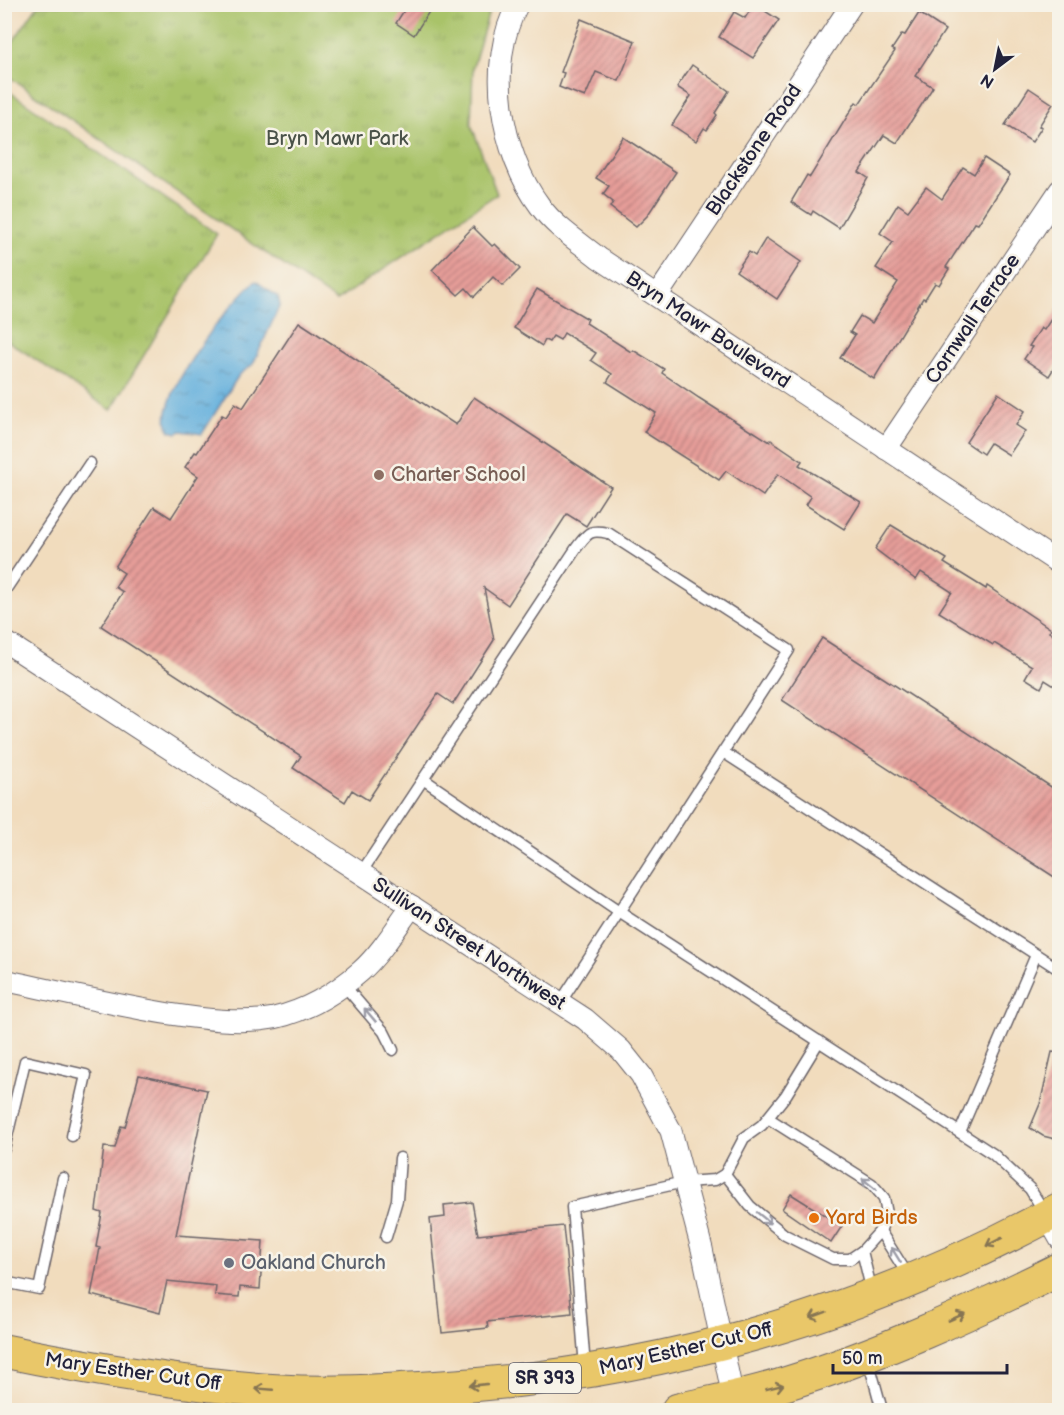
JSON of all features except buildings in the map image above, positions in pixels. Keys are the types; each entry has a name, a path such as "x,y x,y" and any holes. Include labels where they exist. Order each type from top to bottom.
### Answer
{"main road":[{"name":"Mary Esther Cut Off","path":"4,1351 76,1366 183,1382 282,1391 309,1401 365,1391 463,1386 585,1372 722,1344 795,1323 873,1296 1055,1221"},
{"path":"678,1410 734,1404 941,1325 1059,1269"}],"street":[{"name":"Bryn Mawr Boulevard","path":"518,4 510,19 501,66 503,124 516,164 539,206 554,222 599,258 1059,564"},
{"name":"Blackstone Road","path":"657,296 852,4"},
{"name":"Cornwall Terrace","path":"886,449 1059,190"},
{"name":"Sullivan Street Northwest","path":"4,640 585,1019 621,1050 641,1075 671,1131 702,1249 734,1404"},
{"path":"4,980 140,1009 197,1018 239,1021 274,1017 302,1009 343,984 372,960 412,906"}],"lane":[{"path":"4,592 90,463"},
{"path":"361,873 576,547 589,532 608,533 789,650 560,1003"},
{"path":"723,752 1059,970"},
{"path":"423,779 619,912 993,1154 1030,1189 1055,1221"},
{"path":"960,1132 1036,955"},
{"path":"343,984 384,1032 393,1050"},
{"path":"585,1372 572,1207 684,1182 715,1180 725,1174 744,1138 768,1118 786,1095 819,1041"},
{"path":"4,1149 25,1061 86,1075 72,1136"},
{"path":"725,1174 750,1206 785,1235 833,1259 850,1259 862,1251 880,1231 887,1214 884,1198 872,1184 768,1118"},
{"path":"386,1237 397,1200 400,1158"},
{"path":"4,1282 39,1289 63,1178"},
{"path":"880,1231 911,1280"},
{"path":"862,1251 873,1296"},
{"path":"867,1354 882,1410"}],"green space":[{"name":"Bryn Mawr Park","path":"38,5 479,5 489,12 473,67 471,124 497,194 336,301 5,74 5,53"},
{"path":"4,88 217,234 111,410 5,339"}],"water":[{"path":"256,281 278,297 280,305 253,364 239,375 202,434 170,431 166,418 181,376 213,329"}],"place":[{"name":"Charter School","path":"379,475"},
{"name":"Yard Birds","path":"814,1218"},
{"name":"Oakland Church","path":"229,1263"}]}
